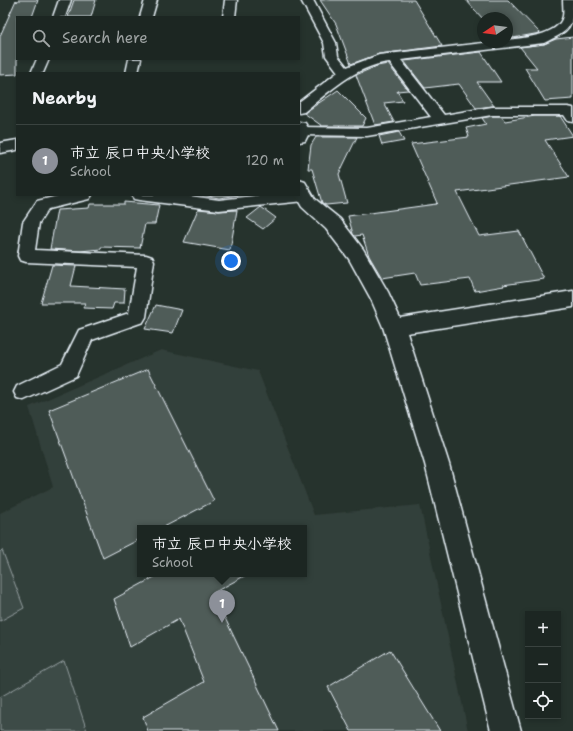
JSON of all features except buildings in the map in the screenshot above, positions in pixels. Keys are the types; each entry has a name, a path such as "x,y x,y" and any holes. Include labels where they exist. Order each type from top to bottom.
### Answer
{"street":[{"path":"59,16 65,0"},
{"path":"146,16 151,0"},
{"path":"228,16 231,0"},
{"path":"307,0 330,43 332,56 345,73"},
{"path":"300,107 345,73 379,59 540,40 558,30 566,22 569,15 568,7 570,0"},
{"path":"392,57 441,120"},
{"path":"37,72 42,60"},
{"path":"132,72 136,60"},
{"path":"300,128 367,132 492,111 568,111 573,118"},
{"path":"0,148 16,145"},
{"path":"302,191 308,203 333,224 356,254 382,298 394,327 437,464 506,731"},
{"path":"24,392 69,370 84,335 137,317 146,261 26,256 32,222 43,205 80,196"},
{"path":"147,196 219,205 272,196"},
{"path":"394,327 573,299"}],"shaded area":[{"path":"161,350 258,371 314,515 420,505 468,731 0,731 0,513 53,487 29,407"},
{"path":"2,550 24,608 0,621 0,552"},
{"path":"64,661 87,731 0,731 0,697"}],"place":[{"name":"市立 辰口中央小学校","path":"222,623"}]}
